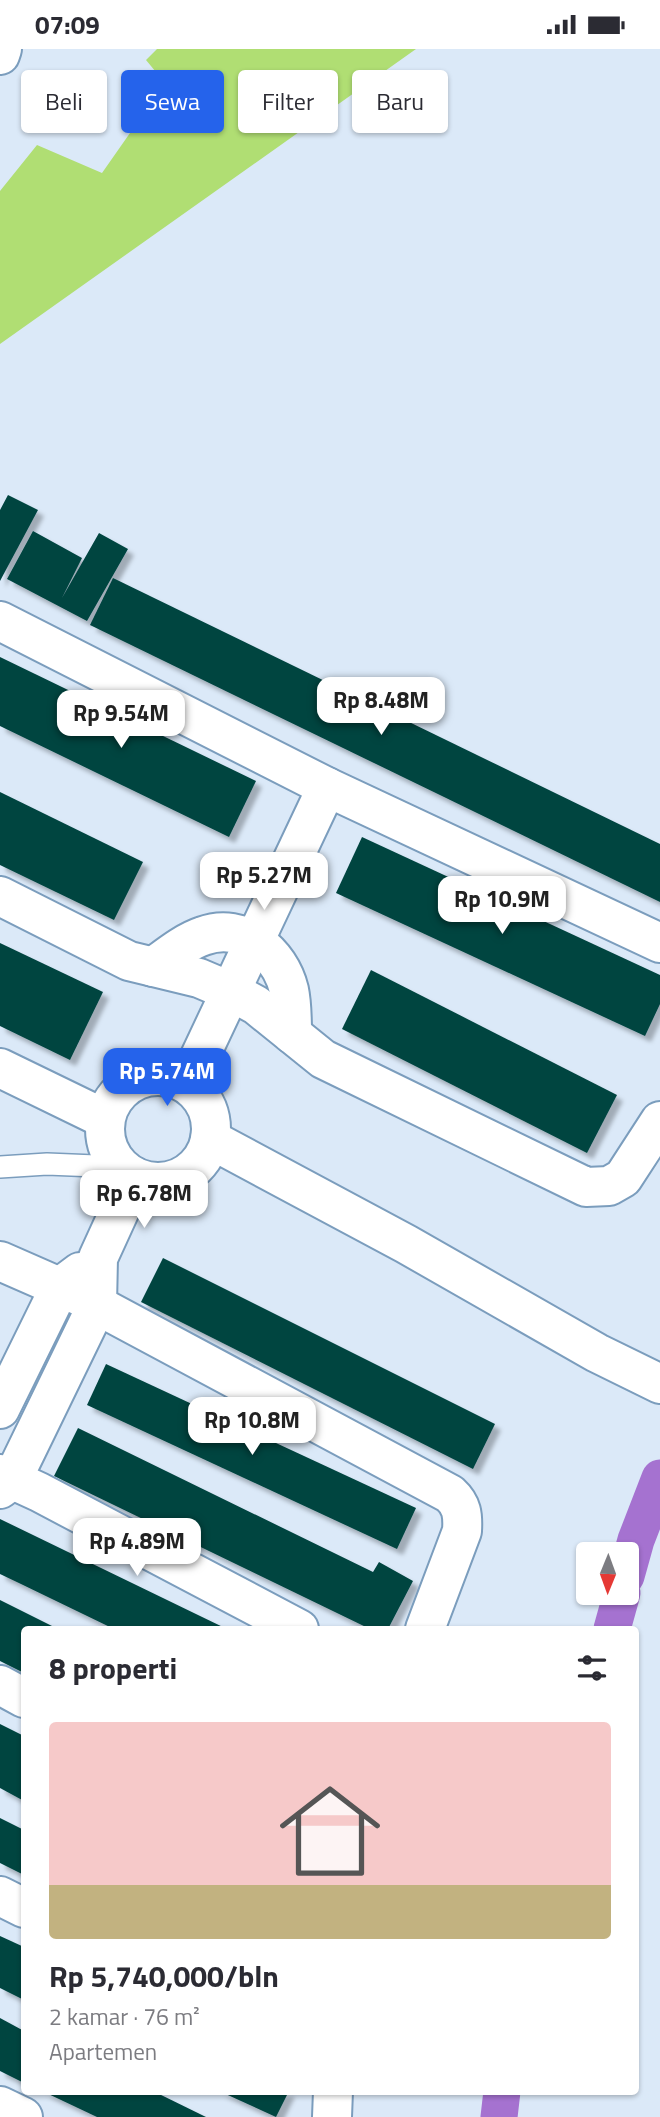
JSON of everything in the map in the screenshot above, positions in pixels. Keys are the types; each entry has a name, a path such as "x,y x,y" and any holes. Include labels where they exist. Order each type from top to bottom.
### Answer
{"street":[{"path":"0,55 2,49"},
{"path":"0,621 327,787 660,943"},
{"path":"187,1084 327,787"},
{"path":"0,896 119,957 199,978 232,992 256,1005 323,1059 586,1187 610,1186 624,1178 660,1121"},
{"path":"153,967 203,936 227,932 255,941 277,964 289,989 292,1034"},
{"path":"0,1068 105,1119"},
{"path":"153,1076 171,1077 187,1084 199,1095 211,1123 210,1139 205,1154 195,1167 182,1176 166,1181 150,1181 128,1172 110,1153 105,1136 105,1119 111,1103 122,1089 137,1080 153,1076"},
{"path":"210,1139 406,1244 597,1353 660,1384"},
{"path":"128,1172 98,1258 97,1305 4,1481 293,1626"},
{"path":"0,1409 60,1287 98,1258"},
{"path":"0,1261 97,1305 450,1494 457,1500 463,1516 462,1531 426,1626"},
{"path":"0,1685 21,1696"},
{"path":"0,1896 21,1906"},
{"path":"332,2095 332,2117"},
{"path":"0,2106 23,2117"}],"lane":[{"path":"0,1167 47,1164 128,1172"}],"green space":[{"path":"157,49 416,49 386,70 352,70 352,94 338,104 338,70 238,70 238,133 298,133 0,344 0,191 37,145 102,173 130,133 224,133 224,70 154,70 146,60"}],"building":[{"path":"8,495 38,510 0,581 0,510"},
{"path":"33,531 82,558 62,598 99,533 128,549 87,621 7,579"},
{"path":"113,578 660,844 660,902 90,625"},
{"path":"0,657 256,781 229,837 0,726"},
{"path":"0,792 143,862 114,920 0,865"},
{"path":"362,837 660,975 660,1004 645,1036 336,893"},
{"path":"0,943 103,992 70,1060 0,1026"},
{"path":"371,970 617,1095 587,1153 342,1029"},
{"path":"163,1258 495,1424 473,1469 141,1302"},
{"path":"106,1364 416,1508 397,1549 87,1405"},
{"path":"78,1428 373,1572 379,1562 413,1581 390,1626 364,1626 54,1476"},
{"path":"0,1519 221,1626 108,1626 0,1574"},
{"path":"0,1600 52,1626 21,1626 21,1672 0,1661"},
{"path":"0,1724 21,1734 21,1799 0,1788"},
{"path":"0,1818 21,1828 21,1874 0,1863"},
{"path":"0,1936 21,1946 21,1998 0,1988"},
{"path":"0,2018 21,2029 21,2082 0,2071"},
{"path":"50,2095 161,2095 206,2117 97,2117"},
{"path":"228,2095 287,2095 276,2117"}],"waterway":[{"path":"635,1542 660,1478"},
{"path":"613,1626 619,1605"},
{"path":"499,2117 502,2095"}]}
